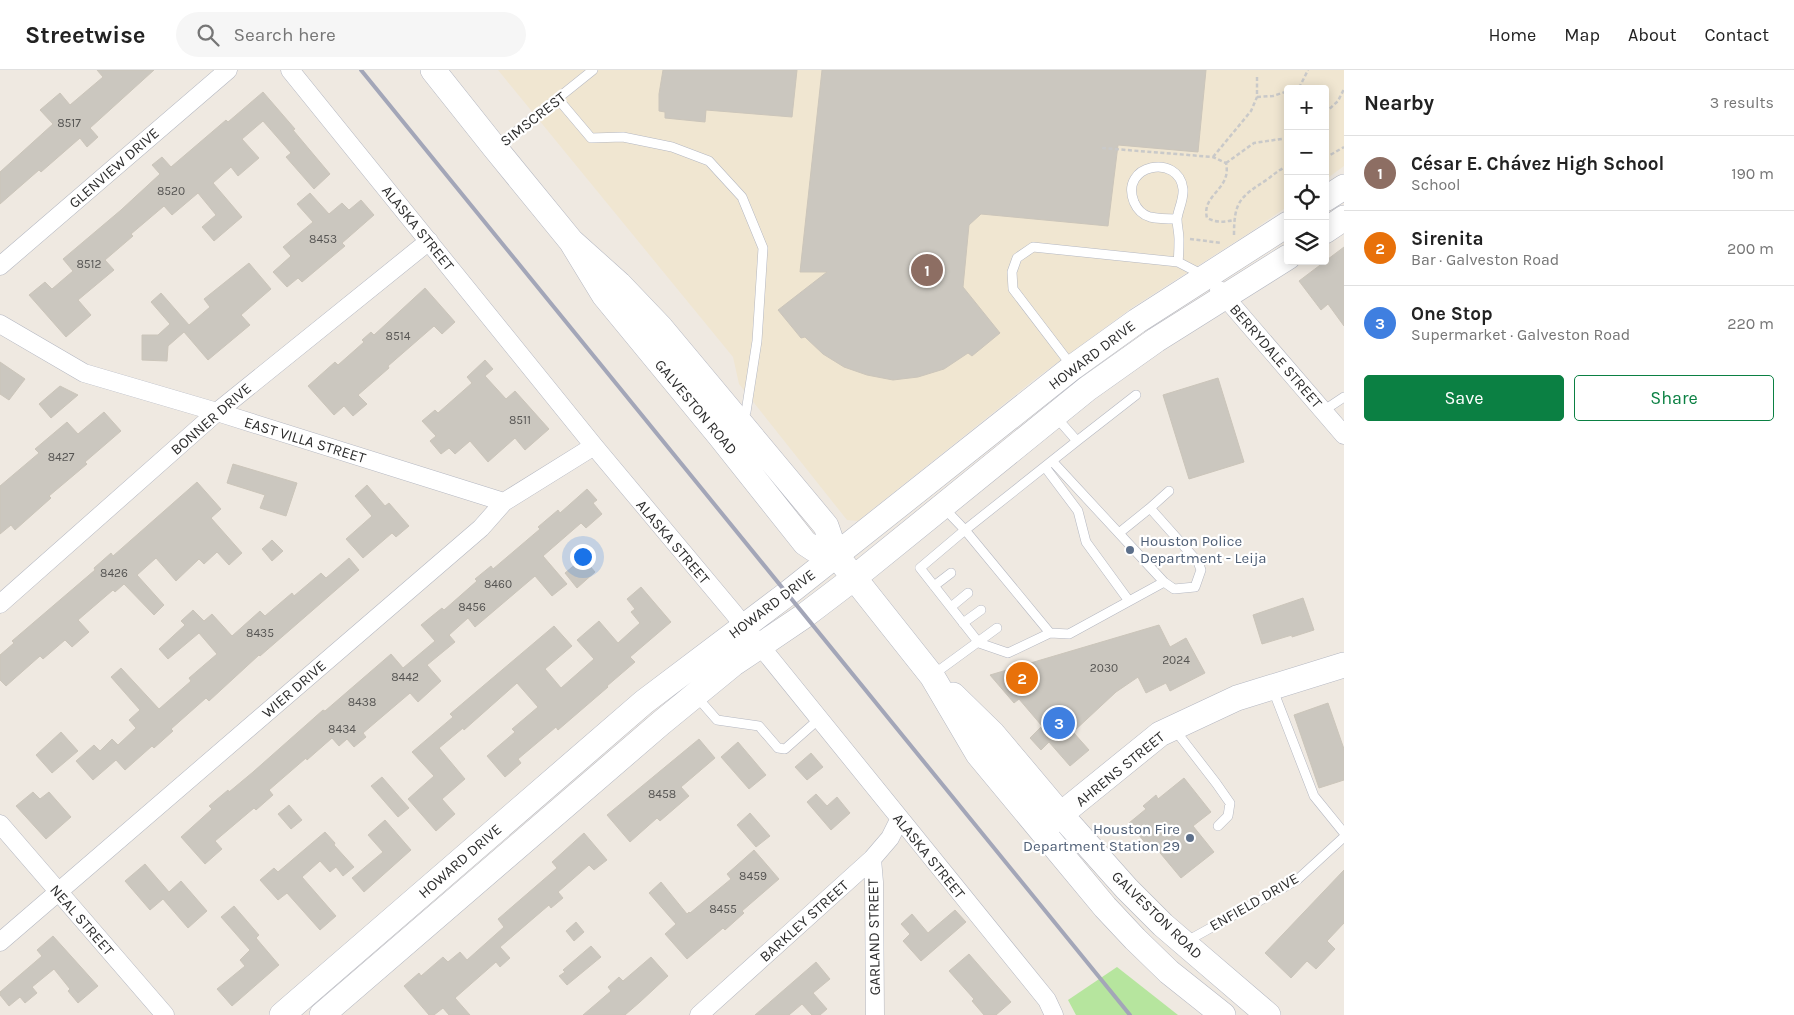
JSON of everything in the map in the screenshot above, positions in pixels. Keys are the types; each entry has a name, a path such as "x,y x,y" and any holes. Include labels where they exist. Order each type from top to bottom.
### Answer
{"main road":[{"name":"GALVESTON ROAD","path":"434,70 571,241 619,284 661,328 672,360 720,436 805,543 814,549 836,555"},
{"path":"1329,196 1344,187"},
{"path":"1329,228 1344,218"},
{"name":"HOWARD DRIVE","path":"282,1015 644,702 787,594 1073,367 1137,321 1208,277 1239,249 1284,226"},
{"name":"HOWARD DRIVE","path":"322,1015 661,723 733,664 854,578 1087,388 1224,296 1284,259"},
{"name":"GALVESTON ROAD","path":"672,360 738,419 826,526 836,555 932,676 978,754 1105,907 1135,940 1169,972 1222,1015"},
{"path":"1038,395 1054,416"},
{"name":"AHRENS STREET","path":"1041,830 1062,816 1160,734 1237,698 1344,665"},
{"name":"GALVESTON ROAD","path":"932,676 994,734 1062,816 1127,888 1183,943 1268,1015"},
{"path":"1105,907 1127,888"},
{"path":"416,899 434,919"},
{"path":"1216,971 1280,1015"}],"street":[{"name":"GLENVIEW DRIVE","path":"0,266 228,70"},
{"name":"ALASKA STREET","path":"290,70 594,446 744,626 899,820 1047,1000 1054,1015"},
{"name":"BONNER DRIVE","path":"0,604 217,412 429,241"},
{"name":"BERRYDALE STREET","path":"1208,277 1344,435"},
{"name":"EAST VILLA STREET","path":"0,324 84,373 217,412 504,502"},
{"name":"WIER DRIVE","path":"0,942 481,528 504,502 594,446"},
{"name":"BARKLEY STREET","path":"699,1015 872,859 890,838 899,820"},
{"name":"NEAL STREET","path":"0,824 165,1015"},
{"name":"GARLAND STREET","path":"872,859 876,1015"}],"lane":[{"name":"SIMSCREST","path":"495,148 593,70"},
{"path":"558,99 591,138 623,137 672,147 709,161 742,198 764,248 757,341 746,412 738,419"},
{"path":"1177,220 1148,217 1136,208 1131,195 1134,180 1141,172 1152,167 1167,168 1178,177 1183,190 1177,220 1179,237 1178,262"},
{"path":"1073,367 1013,289 1012,272 1016,258 1034,247 1178,262 1208,277"},
{"path":"1136,395 965,530 920,568 979,643 1008,653 1050,633 1069,634 1164,582"},
{"path":"1323,411 1344,396"},
{"path":"1054,416 1077,441"},
{"path":"1049,465 1119,533 1164,582 1174,589 1195,587 1201,570 1198,562 1150,508"},
{"path":"1049,465 1078,511 1086,542 1129,601"},
{"path":"1119,533 1169,491"},
{"path":"942,506 965,530 978,551 1009,589 1050,633"},
{"path":"934,586 951,573"},
{"path":"951,607 968,592"},
{"path":"964,623 981,610"},
{"path":"932,676 997,628"},
{"path":"1272,687 1314,796 1344,833"},
{"path":"696,696 717,720 759,726 778,748 785,750 819,720"},
{"path":"1173,728 1230,803 1228,816 1218,826"},
{"name":"ENFIELD DRIVE","path":"1183,943 1297,880 1344,837"}],"path":[{"path":"1300,85 1308,70"},
{"path":"1213,157 1251,111 1257,97 1257,76"},
{"path":"1329,110 1338,100 1344,89"},
{"path":"1257,97 1272,96 1284,92"},
{"path":"1226,163 1254,144 1284,139"},
{"path":"1329,156 1344,148"},
{"path":"1179,237 1239,249 1234,220 1241,199 1252,189 1284,169"}],"shaded area":[{"path":"498,70 1344,70 1344,166 1329,177 1329,85 1284,85 1284,209 1133,307 1035,379 858,521 847,520 739,384 733,357"}],"green space":[{"path":"1117,967 1178,1015 1076,1015 1068,1000"}],"building":[{"path":"97,70 154,70 90,128 98,137 87,147 80,138 0,204 0,172 53,124 40,110 60,93 70,105 103,77"},
{"path":"663,70 797,70 792,117 706,110 705,122 665,118 665,112 659,111 659,94"},
{"path":"822,70 1206,70 1198,152 1118,145 1108,226 981,214 969,225 963,287 1000,333 972,356 968,353 944,369 918,377 893,380 867,375 844,367 823,354 805,337 801,338 778,310 827,272 800,272"},
{"path":"263,92 330,174 314,189 286,157 291,153 263,121 242,139 259,158 238,176 231,167 213,183 242,217 214,241 202,227 216,215 198,193 172,215 164,206 131,234 133,236 105,260 114,270 78,300 91,315 66,337 29,295 45,282 52,289 73,271 63,259 160,174 152,165 162,157 171,167 226,120 228,122"},
{"path":"310,193 329,214 342,203 349,210 361,200 374,215 342,243 345,246 302,282 298,278 287,287 273,272 291,256 283,247 313,222 297,204"},
{"path":"1344,247 1344,326 1328,304 1321,310 1299,281 1320,265 1329,265 1329,258"},
{"path":"249,263 271,289 241,315 250,325 208,360 184,332 168,346 167,361 142,360 142,335 158,335 170,324 151,302 161,293 189,325 210,307 204,299"},
{"path":"425,288 455,322 442,334 434,326 388,366 389,368 358,395 367,404 353,416 344,406 334,415 308,386 335,362 338,365 364,342 362,340 371,332 374,335"},
{"path":"485,360 493,369 485,376 506,399 515,391 549,429 525,450 515,438 488,462 470,441 455,454 449,448 441,454 430,441 436,436 422,421 435,410 438,413 472,383 467,377"},
{"path":"0,362 25,379 9,400 0,394"},
{"path":"1218,378 1244,462 1189,479 1163,395"},
{"path":"60,386 78,395 51,418 39,404"},
{"path":"104,412 121,431 85,462 87,464 49,496 51,498 15,530 11,525 0,534 0,486 39,453 35,449 67,422 78,434"},
{"path":"233,464 297,483 286,516 260,508 265,495 227,483"},
{"path":"197,482 221,509 211,518 242,553 229,565 217,552 204,564 199,559 176,581 156,558 137,575 164,605 154,615 124,584 115,592 113,590 78,620 89,632 72,647 65,640 43,659 40,656 6,686 0,680 0,655 14,643 12,641 95,570 94,568 111,553 113,556"},
{"path":"367,485 385,506 389,503 409,526 396,537 392,533 363,558 346,539 372,516 355,496"},
{"path":"587,489 597,500 593,503 602,514 586,528 581,523 543,556 567,584 552,596 535,576 475,627 468,618 449,635 455,642 427,665 441,681 418,702 410,693 363,733 366,737 354,747 347,739 339,746 332,738 307,760 306,758 269,790 273,795 256,810 254,808 215,841 222,849 205,864 181,837 212,809 209,806 253,772 323,710 325,711 391,654 403,668 435,641 421,625 442,608 444,610 477,581 475,579 491,566 493,569 540,529 538,527 558,510 560,513"},
{"path":"272,540 283,551 272,561 262,549"},
{"path":"349,558 359,570 259,655 209,701 206,698 171,729 173,731 154,748 152,746 125,770 116,760 93,780 76,761 94,745 100,751 112,739 118,745 136,728 129,720 140,710 111,677 121,668 159,709 191,681 189,678 217,654 199,633 168,659 159,649 185,625 181,621 193,610 204,621 212,614 232,636 260,611 265,616 292,593 294,596 321,573 326,578"},
{"path":"583,558 595,572 577,588 565,573"},
{"path":"641,587 671,622 630,657 635,662 558,730 556,727 518,759 521,763 505,777 487,756 515,732 512,729 538,707 517,683 464,730 463,728 439,748 465,779 442,799 455,814 436,831 408,799 434,776 412,752 453,717 450,714 554,626 572,646 545,669 561,688 594,659 577,640 599,621 618,643 640,623 631,612 635,609 627,599"},
{"path":"1303,598 1314,630 1262,644 1253,615"},
{"path":"1159,625 1170,647 1186,638 1205,673 1170,691 1166,683 1146,693 1138,677 1116,692 1073,732 1089,750 1070,766 1049,742 1041,750 1030,738 1042,726 1019,699 1014,703 990,675"},
{"path":"1328,703 1344,749 1344,780 1319,788 1294,715"},
{"path":"61,732 78,751 52,773 36,755"},
{"path":"699,739 715,758 681,787 689,796 660,821 657,818 630,842 607,815"},
{"path":"738,742 766,775 749,789 721,757"},
{"path":"811,753 823,767 807,780 795,767"},
{"path":"382,777 409,808 398,817 371,786"},
{"path":"1184,778 1211,812 1193,826 1214,852 1181,878 1151,842 1147,845 1129,823 1146,809 1143,806 1156,795 1158,799"},
{"path":"33,792 40,799 49,792 71,817 46,839 16,806"},
{"path":"816,794 827,806 837,797 850,813 831,830 807,802"},
{"path":"289,805 302,820 291,829 278,814"},
{"path":"750,813 770,836 756,847 737,825"},
{"path":"385,820 411,850 364,892 352,878 383,852 368,835"},
{"path":"325,832 354,867 343,876 336,867 330,872 320,861 302,877 336,916 320,930 287,893 278,900 260,880 274,868 278,872"},
{"path":"584,833 607,860 594,870 589,865 558,892 563,898 551,908 549,905 500,947 510,958 500,967 496,962 455,998 470,1015 449,1015 443,1008 434,1015 429,1015 404,986 419,973 421,976 443,957 448,962 460,952 467,960 504,927 498,919 557,868 552,862"},
{"path":"754,850 779,879 742,911 744,913 725,930 723,928 687,959 665,934 676,924 649,893 661,882 687,914 690,913 731,879 727,874"},
{"path":"145,864 169,892 181,881 207,911 188,928 163,899 150,910 125,881"},
{"path":"1344,870 1344,923 1327,941 1335,949 1316,969 1307,961 1291,978 1265,953"},
{"path":"234,906 259,935 256,938 279,965 232,1006 217,989 245,966 240,960 250,950 221,917"},
{"path":"955,910 966,922 921,961 903,941 910,934 901,924 912,914 928,933"},
{"path":"576,922 584,932 574,941 566,931"},
{"path":"53,936 98,986 78,1003 68,991 70,989 54,969 32,987 37,993 25,1003 20,997 9,1006 0,995 0,992 42,956 37,950"},
{"path":"591,946 601,957 567,985 559,976 565,972 563,970"},
{"path":"969,954 1011,1002 996,1015 984,1015 972,1001 974,999 949,971"},
{"path":"651,957 668,976 625,1015 583,1015 611,991 608,987 619,977 623,981"},
{"path":"816,962 830,979 813,993 827,1009 820,1015 812,1015 802,1004 789,1015 755,1015"}],"railway":[{"path":"361,70 1130,1015"}],"place":[{"name":"César E. Chávez High School","path":"927,270"},
{"name":"Houston Police Department - Leija","path":"1130,550"},
{"name":"Sirenita","path":"1022,678"},
{"name":"One Stop","path":"1059,723"},
{"name":"Houston Fire Department Station 29","path":"1190,838"}]}
